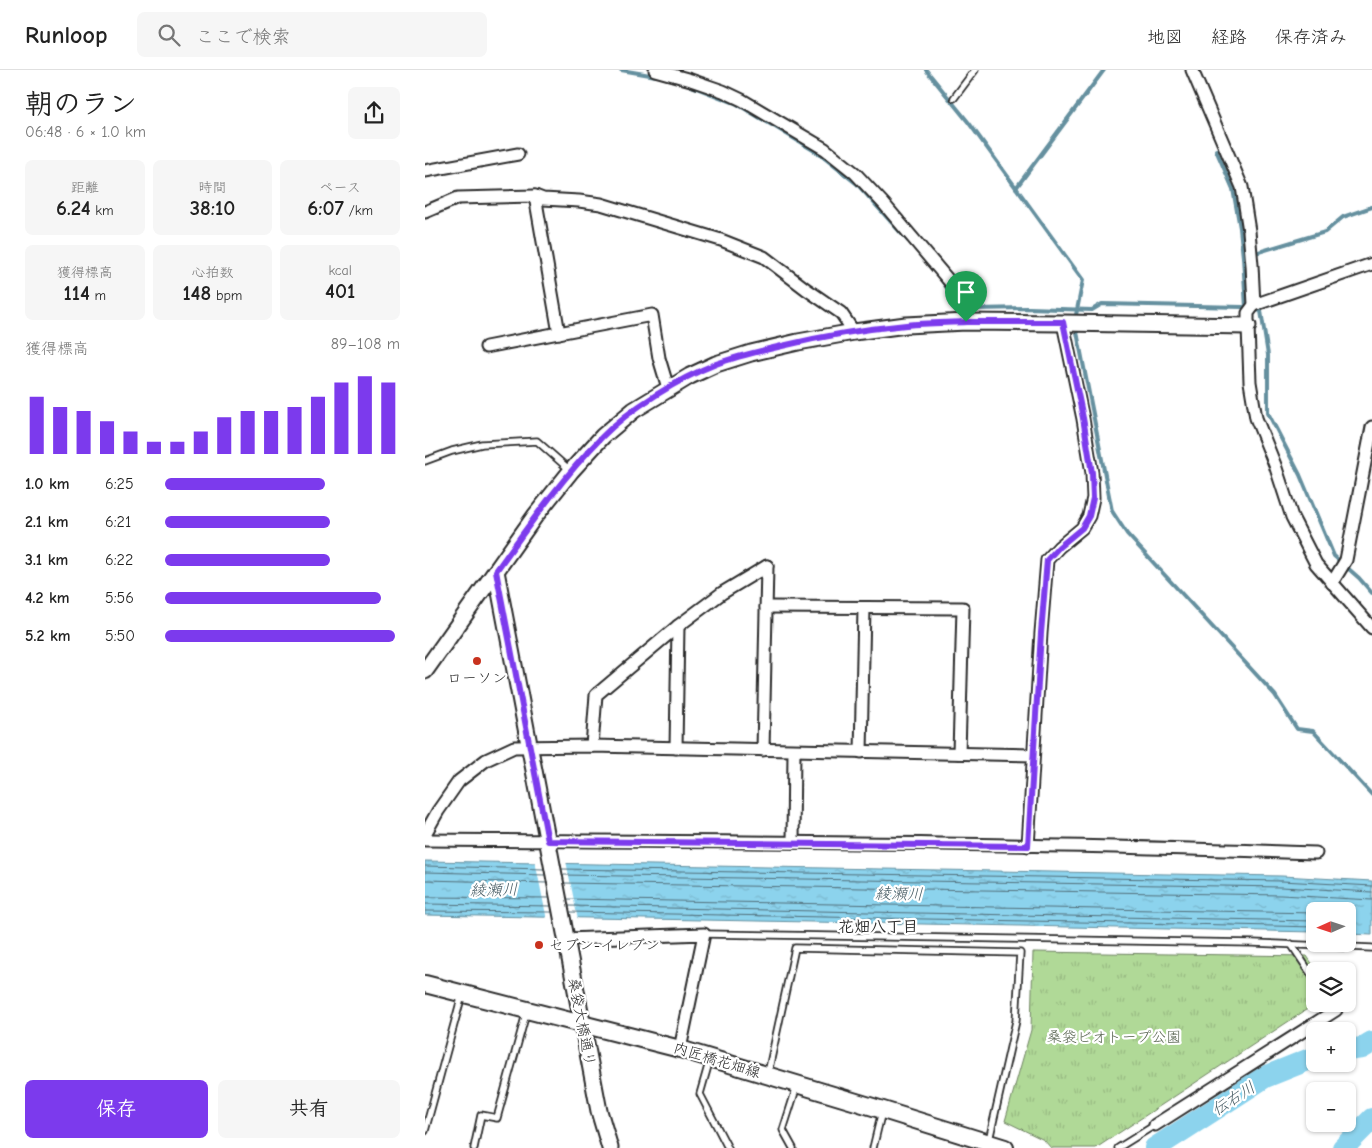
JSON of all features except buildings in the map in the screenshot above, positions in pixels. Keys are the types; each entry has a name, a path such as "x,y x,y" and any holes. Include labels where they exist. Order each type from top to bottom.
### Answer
{"main road":[{"name":"内匠橋花畑線","path":"425,984 680,1048 1005,1148"}],"street":[{"path":"655,70 699,82 742,100 825,149 855,172 955,288 964,306 966,322"},
{"path":"1191,70 1242,187 1249,231 1254,305"},
{"path":"425,171 518,154"},
{"path":"425,212 458,198 535,196 601,204 721,240 764,257 841,313 854,332"},
{"path":"535,196 559,333"},
{"path":"1372,264 1254,305 1248,313 1250,382 1256,418 1275,465 1292,517 1316,564 1372,628"},
{"path":"485,347 652,315 659,358 668,388"},
{"path":"425,672 535,516 571,471 603,436 634,410 668,388 716,364 751,353 798,342 906,325 966,322 1063,322 1248,326"},
{"path":"1028,846 1047,560 1082,528 1089,516 1093,498 1092,473 1083,418 1063,322"},
{"path":"1332,583 1346,560 1372,427"},
{"path":"592,746 596,695 678,626 723,593 767,566 763,750"},
{"name":"桑袋大橋通り","path":"496,571 599,1111 610,1148"},
{"path":"767,607 963,608 959,752"},
{"path":"861,752 864,608"},
{"path":"676,748 678,626"},
{"path":"425,834 437,811 459,781 486,760 514,746 959,752 1033,755"},
{"path":"793,842 794,750"},
{"path":"425,840 549,845 793,842 1197,848 1315,853"},
{"path":"565,934 704,934 680,1048"},
{"path":"1155,1125 1333,1012"}],"lane":[{"path":"954,98 975,70"},
{"path":"425,461 452,451 483,444 537,441 571,471"},
{"path":"704,934 1291,944 1372,948"},
{"path":"1291,944 1306,966"},
{"path":"767,1075 795,948 1020,952 1016,1021 988,1143"},
{"path":"425,1130 462,993"},
{"path":"474,1148 481,1115 497,1118 527,1009"},
{"path":"710,1058 700,1094 728,1148"},
{"path":"793,1148 783,1130 797,1084"},
{"path":"873,1148 883,1110"},
{"path":"1118,1148 1155,1125"}],"green space":[{"name":"桑袋ビオトープ公園","path":"1033,952 1307,956 1311,962 1306,962 1306,1010 1096,1148 1051,1148 1044,1140 1005,1121 1031,1030"}],"water":[{"name":"綾瀬川","path":"425,861 1282,876 1372,881 1372,935 1356,934 1356,902 1306,902 1306,932 425,915"}],"pier":[{"path":"535,861 566,861 578,920 547,920"}],"waterway":[{"path":"621,70 656,76"},
{"path":"926,70 969,123 1083,280 1075,320"},
{"path":"1016,188 1104,70"},
{"path":"691,86 737,104 818,153 857,184 908,241"},
{"path":"1216,150 1233,189 1240,228 1246,308"},
{"path":"1252,254 1325,232 1343,217 1372,207"},
{"path":"941,279 952,296 956,310"},
{"path":"977,309 1092,310 1102,304 1243,307 1261,311 1268,355 1268,413 1300,475 1334,556 1359,578 1372,593"},
{"path":"1076,327 1112,511 1127,534 1275,695 1297,729 1313,731 1372,795"},
{"name":"伝右川","path":"1356,1049 1362,1048 1372,1042"},
{"name":"伝右川","path":"1155,1148 1265,1077 1306,1061"},
{"path":"1343,1148 1372,1119"}],"place":[{"name":"ローソン","path":"477,661"},
{"name":"セブン-イレブン","path":"539,945"}],"district":[{"name":"花畑八丁目","path":"878,926"}],"route":[{"path":"966,322 1063,322 1083,418 1092,473 1093,498 1089,516 1082,528 1047,560 1028,846 793,842 548,841 496,571 535,516 571,471 603,436 634,410 668,388 716,364 751,353 798,342 854,332 906,325 966,322"}]}
